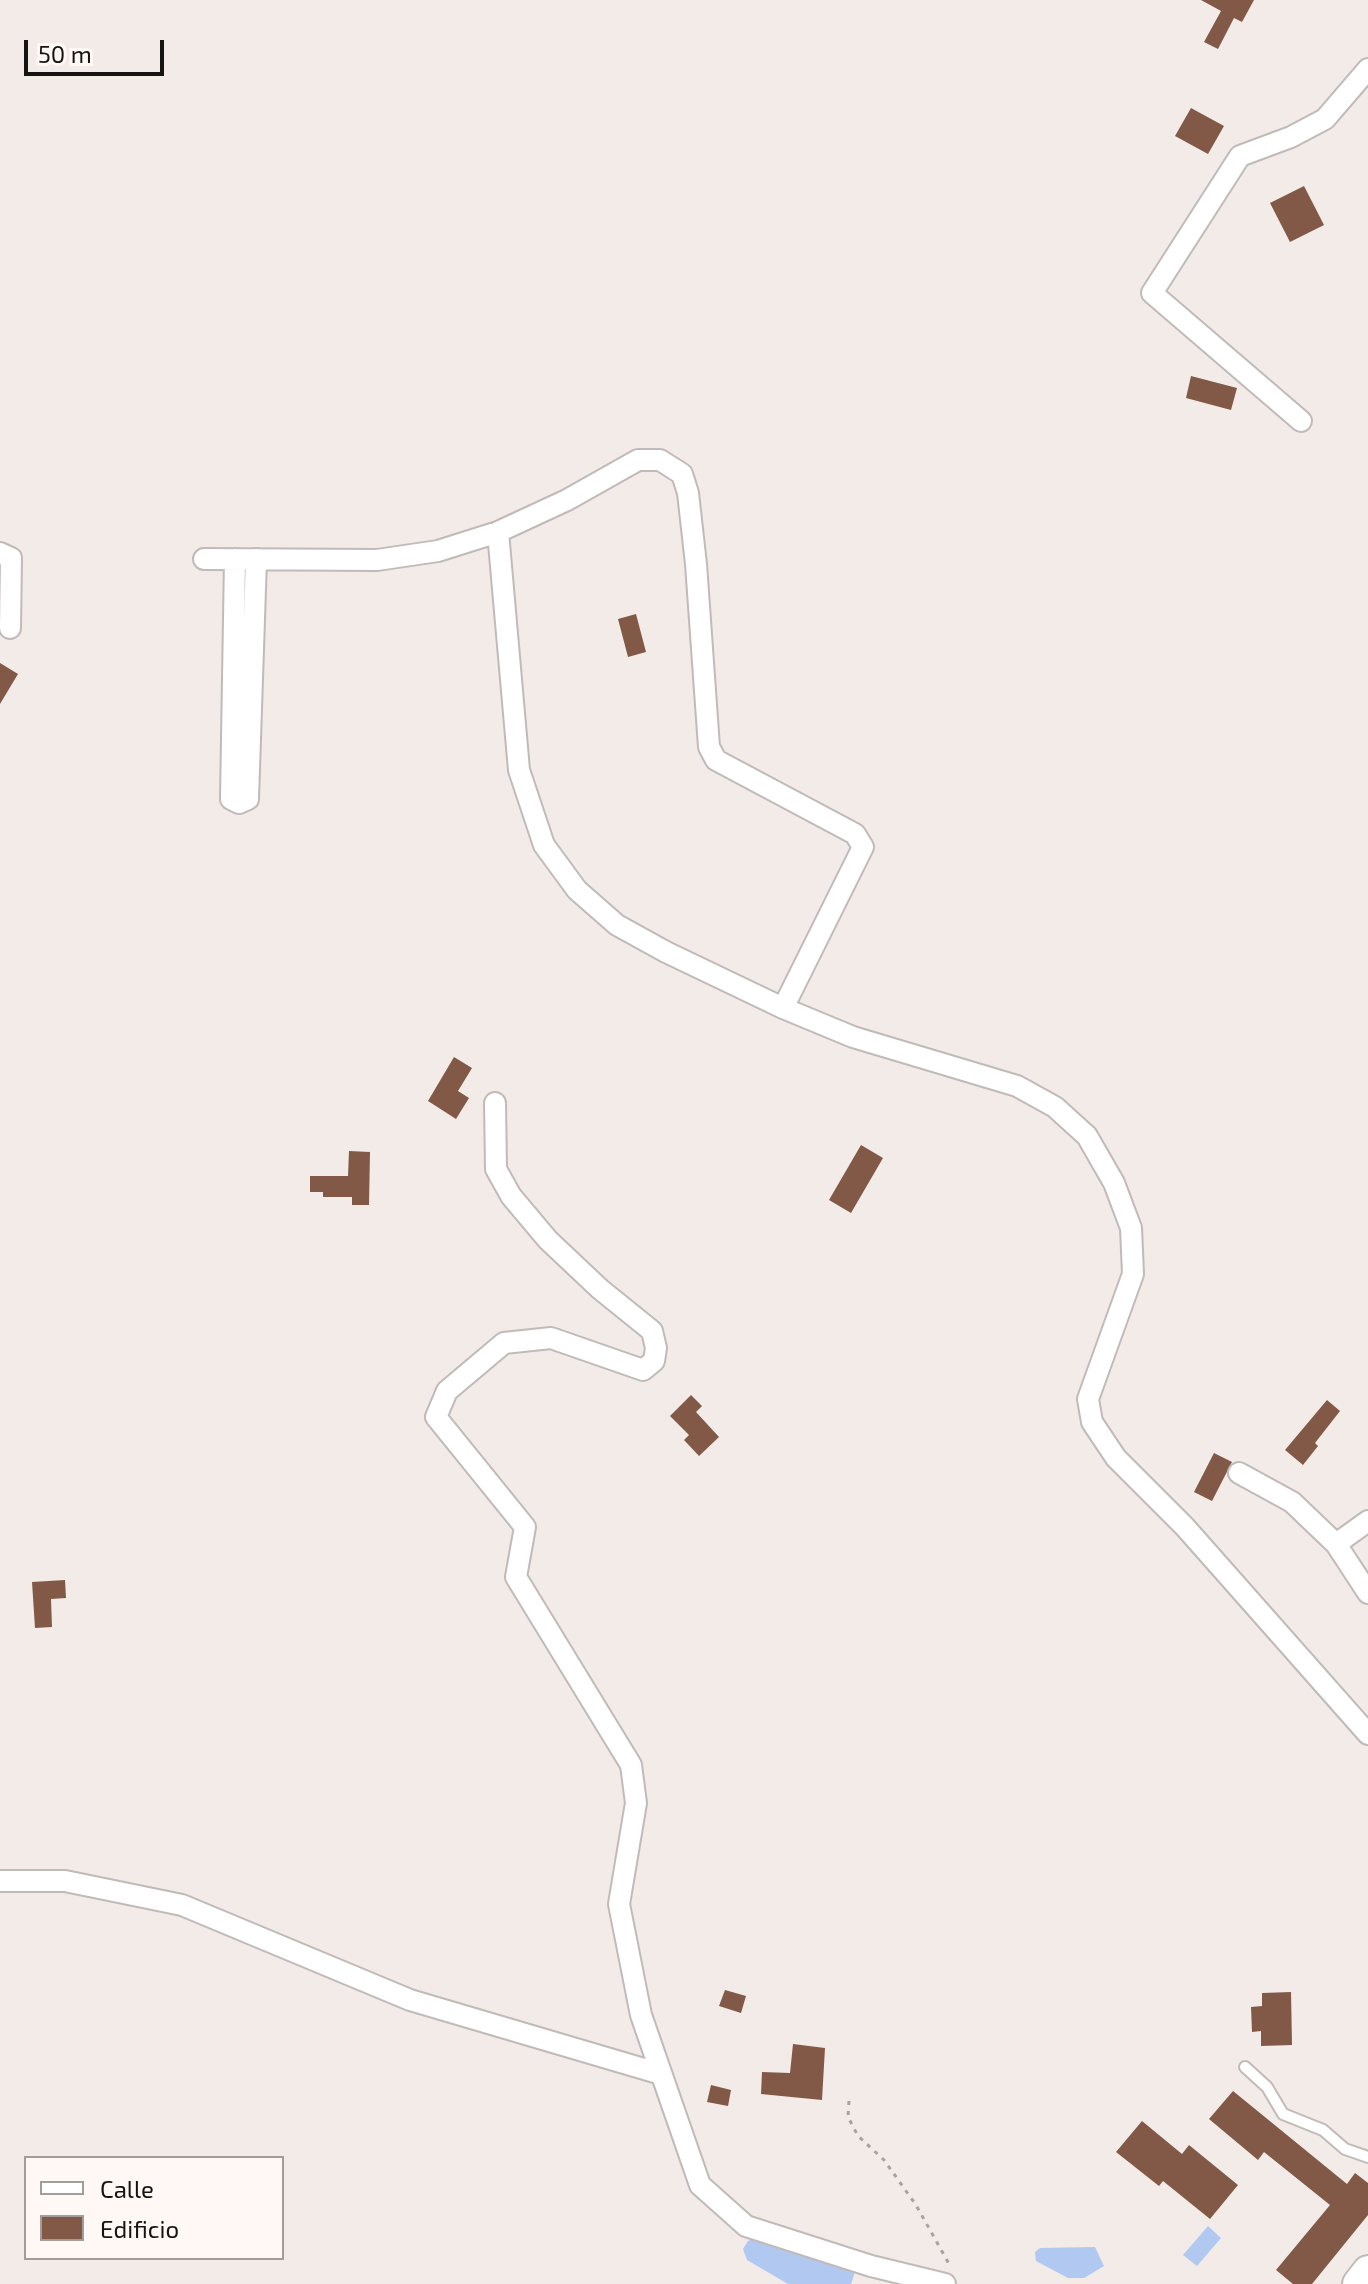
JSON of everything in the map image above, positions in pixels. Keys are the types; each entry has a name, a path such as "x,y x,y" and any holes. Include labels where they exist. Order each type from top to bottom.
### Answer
{"main road":[{"path":"1358,2284 1368,2271"}],"street":[{"path":"1301,421 1152,293 1240,156 1291,137 1325,119 1368,69"},
{"path":"204,559 377,560 438,551 498,532 567,500 638,460 660,460 682,474 691,521 709,747 716,760 855,834 863,847 783,1008"},
{"path":"498,532 519,770 544,845 577,890 617,925 678,958 853,1037 1017,1086 1055,1107 1087,1136 1114,1183 1131,1228 1133,1274 1088,1399 1092,1422 1116,1458 1185,1527 1368,1734"},
{"path":"0,553 11,558 10,628"},
{"path":"246,559 248,799 239,803 231,799 246,559"},
{"path":"495,1103 496,1169 511,1196 548,1240 652,1331 656,1348 654,1361 643,1370 551,1338 504,1343 447,1391 436,1417 525,1527 516,1577 631,1765 636,1803 619,1904 641,2015 700,2185 746,2226 869,2275 950,2279"},
{"path":"1239,1473 1292,1502 1336,1544 1368,1593"},
{"path":"1336,1544 1368,1521"},
{"path":"0,1881 65,1881 182,1905 410,2000 661,2074"}],"lane":[{"path":"1245,2067 1267,2087 1283,2114 1323,2130 1345,2149 1368,2157"}],"path":[{"path":"849,2101 848,2117 858,2136 884,2160 916,2205 950,2279"}],"water":[{"path":"1208,2226 1221,2238 1197,2266 1183,2255"},
{"path":"752,2239 856,2269 851,2284 788,2284 747,2260 743,2249"},
{"path":"1095,2247 1104,2266 1084,2278 1068,2278 1036,2261 1035,2252 1040,2248"}],"building":[{"path":"1201,0 1254,0 1242,22 1234,18 1218,49 1204,42 1221,11"},
{"path":"1191,108 1224,126 1208,154 1175,136"},
{"path":"1304,186 1324,225 1290,242 1270,203"},
{"path":"1191,376 1237,388 1231,410 1186,398"},
{"path":"636,614 646,652 628,657 618,619"},
{"path":"0,663 18,674 0,704"},
{"path":"454,1057 472,1068 458,1091 469,1098 456,1119 428,1101"},
{"path":"861,1145 883,1158 851,1213 829,1200"},
{"path":"349,1151 370,1152 369,1205 352,1205 352,1197 323,1197 323,1192 310,1192 310,1176 348,1176"},
{"path":"691,1395 702,1406 696,1412 719,1437 699,1456 684,1440 689,1435 670,1416"},
{"path":"1327,1400 1340,1411 1315,1443 1318,1446 1303,1465 1285,1450"},
{"path":"1214,1453 1232,1462 1212,1501 1194,1492"},
{"path":"65,1580 66,1598 51,1599 52,1627 35,1628 32,1582"},
{"path":"725,1990 746,1996 741,2013 719,2006"},
{"path":"1291,1992 1292,2045 1261,2046 1261,2031 1252,2032 1251,2007 1262,2006 1262,1993"},
{"path":"793,2044 825,2048 822,2100 761,2094 762,2072 790,2073"},
{"path":"711,2085 731,2090 728,2106 707,2102"},
{"path":"1233,2091 1347,2184 1355,2173 1368,2183 1368,2215 1312,2284 1293,2284 1276,2270 1330,2205 1264,2152 1258,2160 1209,2119"},
{"path":"1142,2121 1182,2154 1189,2145 1238,2185 1210,2219 1163,2181 1159,2186 1116,2152"}]}
